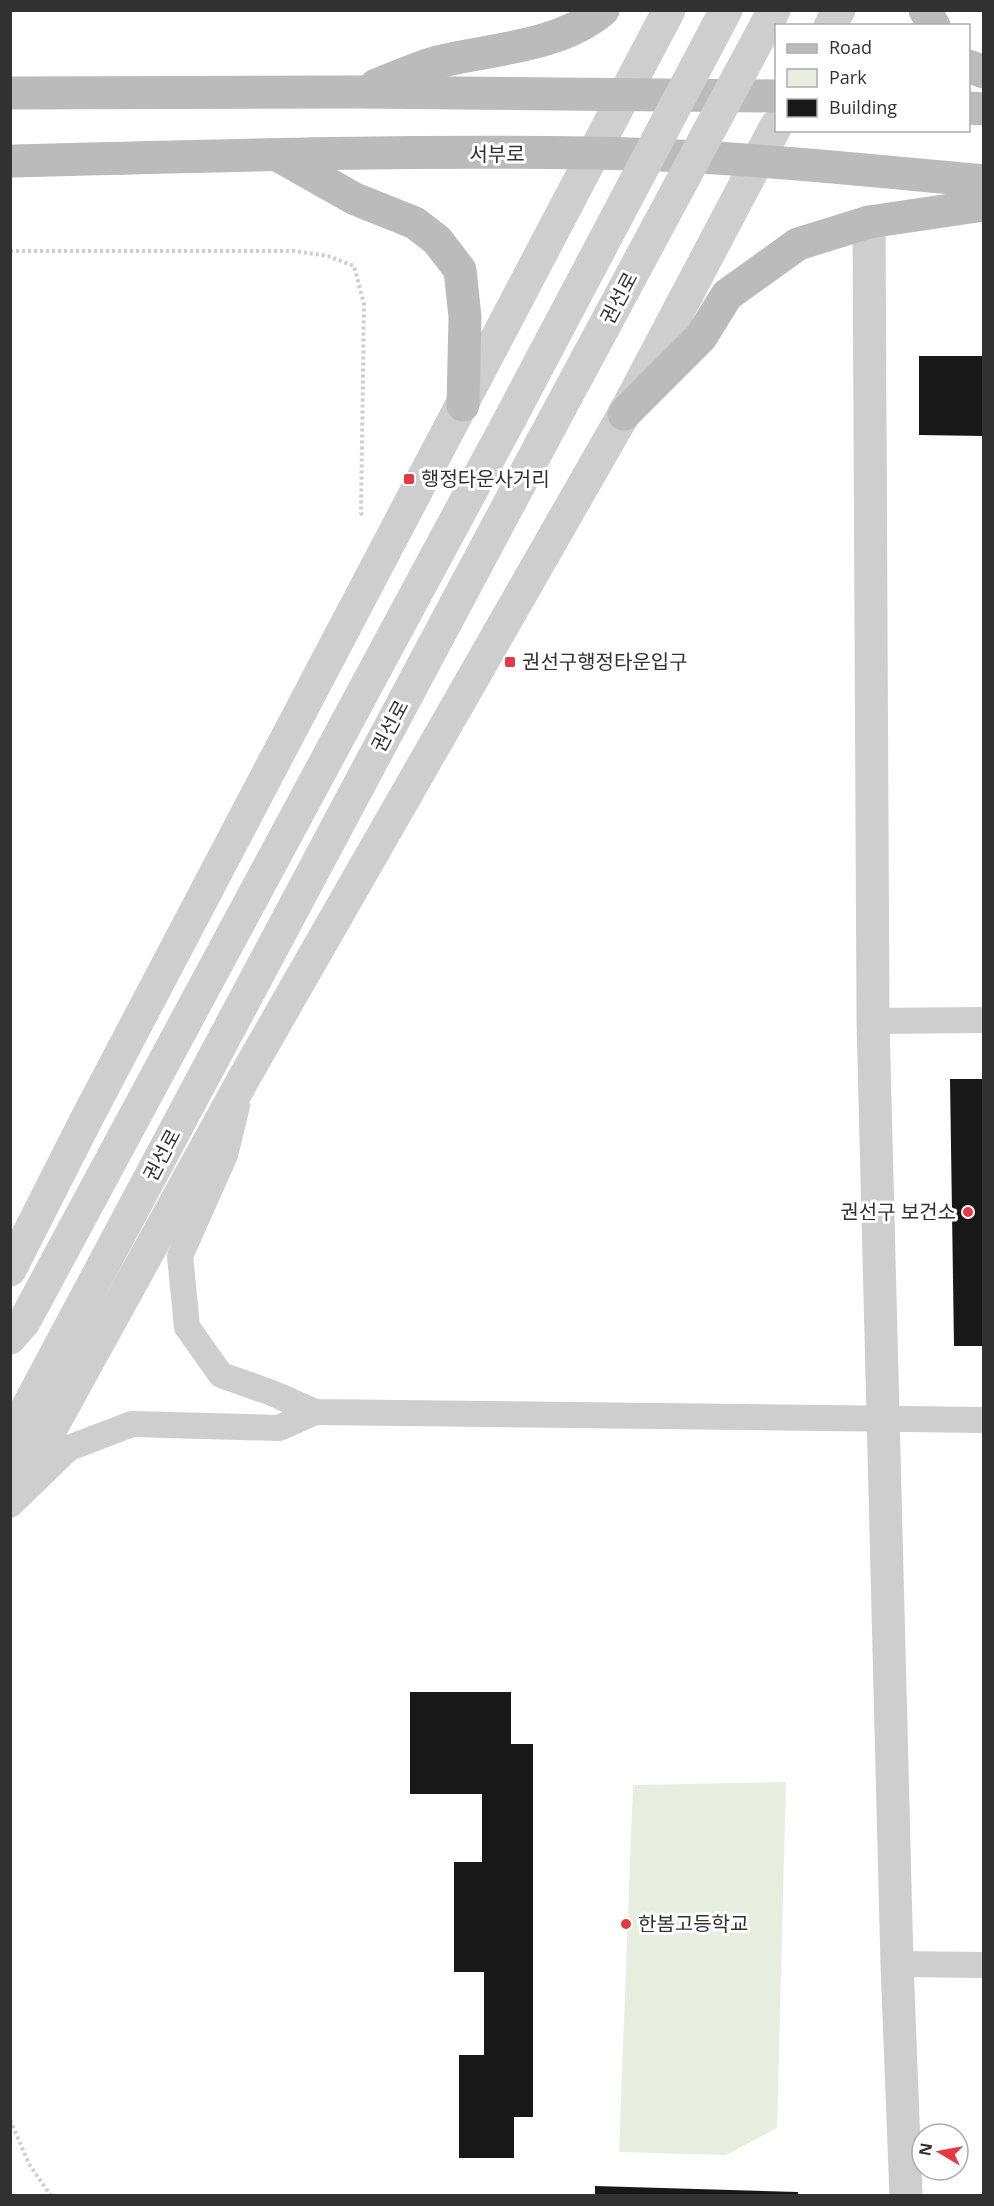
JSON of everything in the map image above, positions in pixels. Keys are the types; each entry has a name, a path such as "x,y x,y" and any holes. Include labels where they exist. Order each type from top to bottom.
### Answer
{"main road":[{"path":"357,92 436,63 515,48 589,22 603,10"},
{"path":"925,10 933,24"},
{"path":"970,66 984,72"},
{"path":"10,93 357,92 775,96"},
{"name":"서부로","path":"10,162 276,155 594,153 758,161 984,181"},
{"path":"276,155 355,199 415,223 437,240 460,270 465,317 463,405"},
{"path":"624,414 700,337 727,295 798,244 869,222 984,204"}],"street":[{"path":"10,1270 87,1118 669,10"},
{"name":"권선로","path":"10,1338 24,1322 511,417 726,10"},
{"name":"권선로","path":"10,1444 24,1413 774,10"},
{"path":"831,24 838,10"},
{"name":"권선로","path":"10,1488 48,1434 244,1078 624,414 775,130"},
{"path":"869,222 873,1021 897,1964 906,2196"},
{"path":"873,1021 984,1020"},
{"path":"244,1078 225,1155 180,1256 187,1327 221,1375 272,1393 315,1412 984,1420"},
{"path":"10,1505 69,1448 132,1424 279,1428 315,1412"},
{"path":"897,1964 984,1965"}],"path":[{"path":"10,251 294,251 328,255 354,266 364,304 361,513 389,543"},
{"path":"10,2120 29,2164 51,2196"}],"green space":[{"path":"786,1782 777,2128 726,2155 619,2152 633,1785"}],"building":[{"path":"919,356 984,356 984,436 919,435"},
{"name":"권선구 보건소","path":"950,1079 984,1079 984,1346 954,1346"},
{"path":"410,1692 511,1692 511,1744 533,1744 533,2117 514,2117 514,2158 459,2158 459,2055 484,2055 484,1972 454,1972 454,1862 482,1862 482,1794 410,1794"},
{"path":"595,2186 798,2192 798,2196 595,2196"}],"place":[{"name":"행정타운사거리","path":"409,479"},
{"name":"권선구행정타운입구","path":"510,662"},
{"name":"권선구 보건소","path":"968,1212"},
{"name":"한봄고등학교","path":"626,1924"}]}
